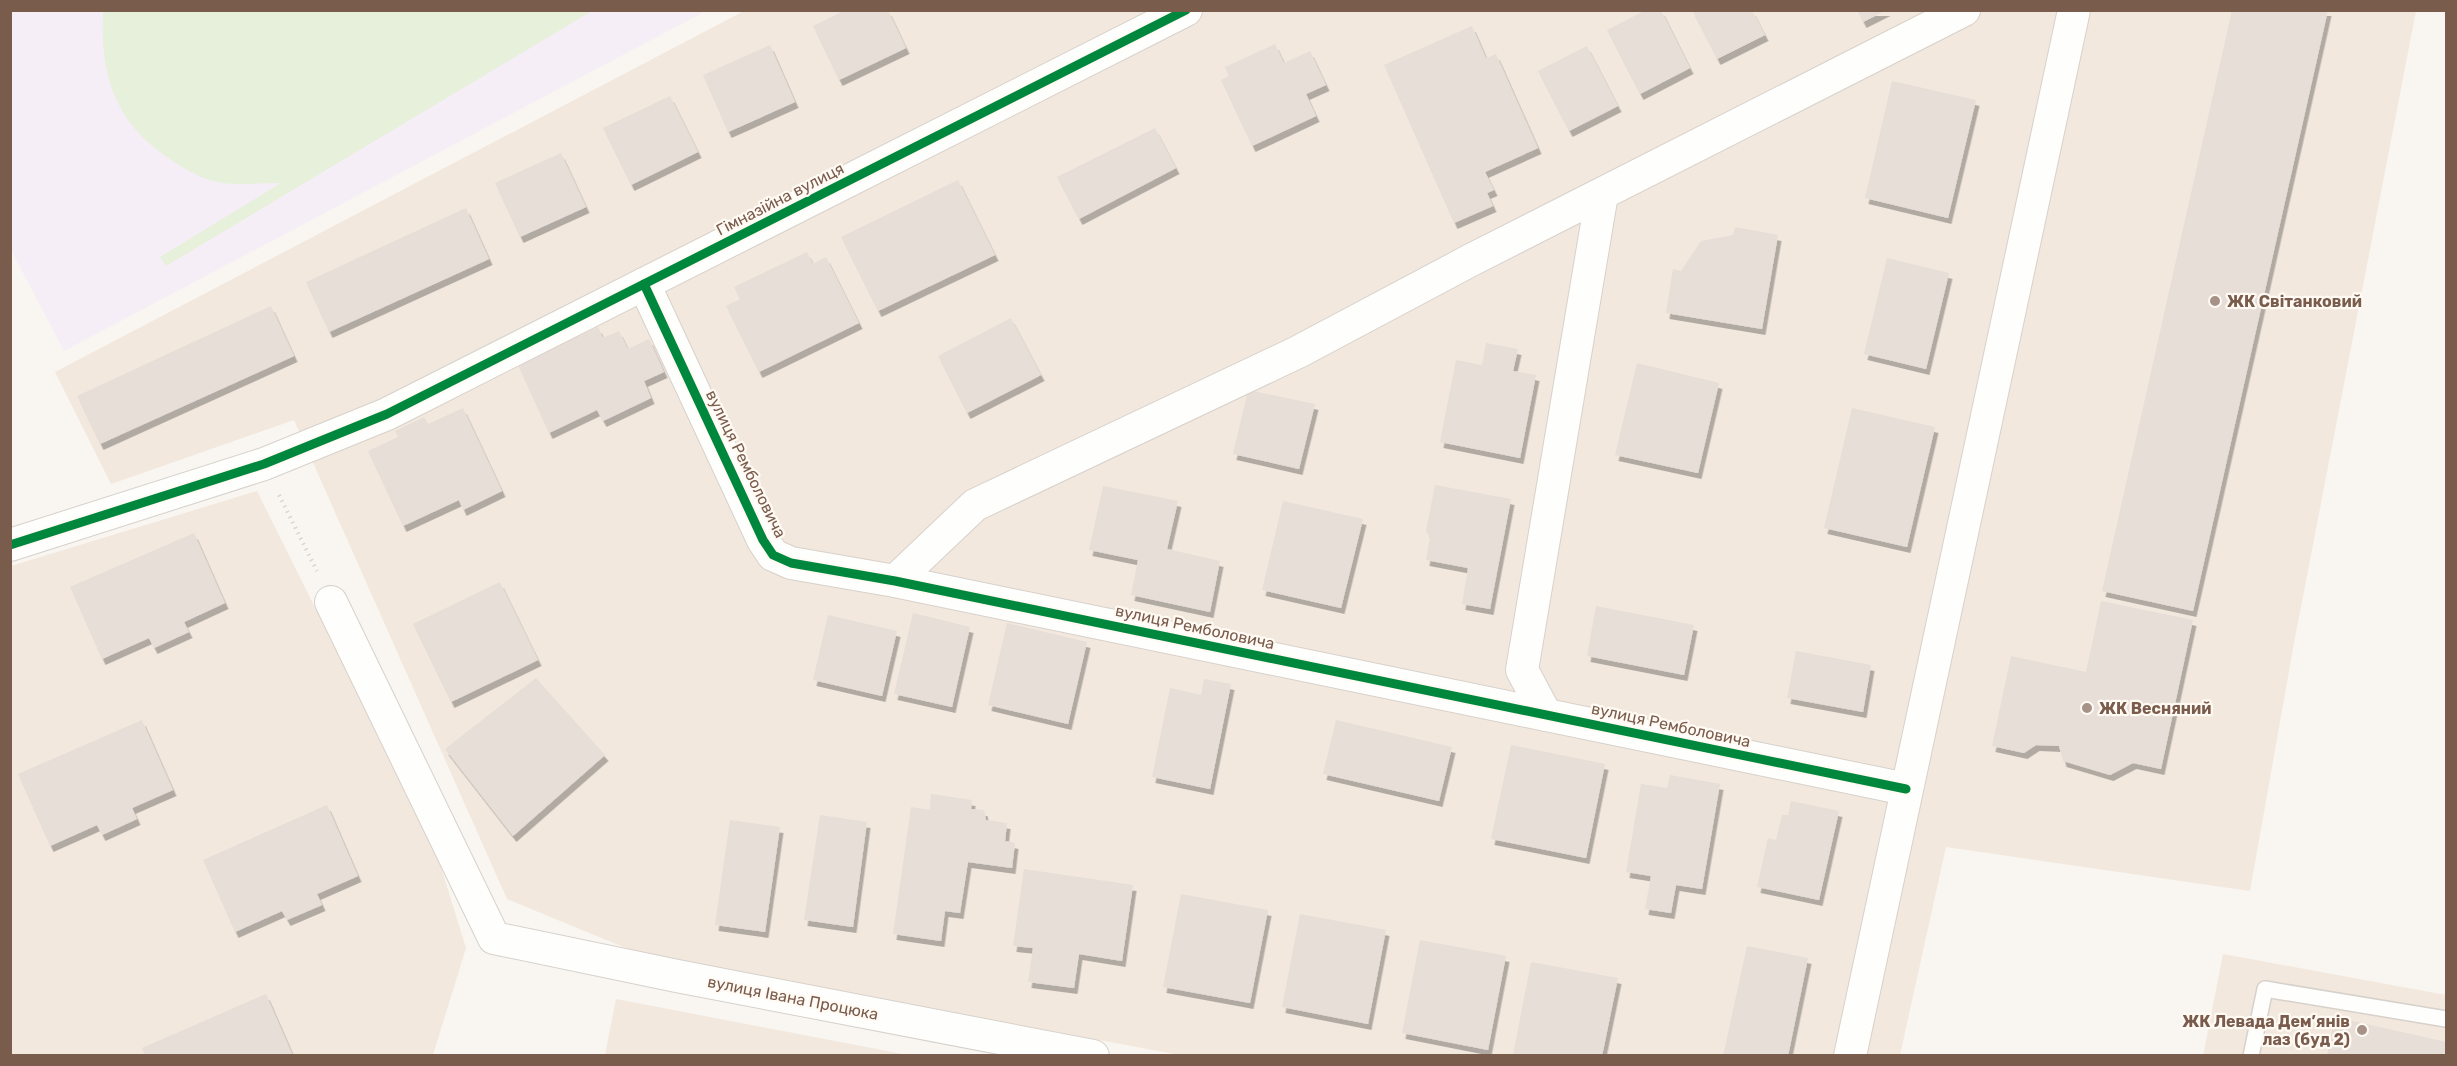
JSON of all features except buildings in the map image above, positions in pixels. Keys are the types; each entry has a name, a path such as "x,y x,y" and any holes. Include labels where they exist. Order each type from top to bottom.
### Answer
{"street":[{"name":"Гімназійна вулиця","path":"10,545 264,464 387,414 1186,10"},
{"path":"896,581 975,504 1298,352 1471,260 1964,10"},
{"path":"1850,1056 2074,10"},
{"path":"1546,715 1522,670 1550,518 1602,194"},
{"name":"вулиця Ремболовича","path":"644,284 764,540 773,555 791,563 896,581 1906,789"},
{"name":"вулиця Івана Процюка","path":"331,602 494,938 677,976 1093,1056"}],"lane":[{"path":"2251,1056 2265,989 2446,1019"}],"path":[{"path":"264,464 331,602"}],"shaded area":[{"path":"10,11 706,11 64,351 11,250"},
{"path":"744,11 2416,11 2294,643 2250,891 1946,847 1900,1055 1179,1055 638,953 507,899 294,420 111,484 55,372"},
{"path":"257,491 436,851 466,948 433,1055 11,1056 11,566"},
{"path":"2223,954 2446,995 2446,1055 2203,1056"},
{"path":"616,999 908,1055 605,1055"}],"green space":[{"path":"103,10 592,11 166,266 160,257 281,183 233,184 210,180 176,163 147,141 121,109 113,92 104,54"}],"cycle path":[{"path":"10,545 264,464 387,414 1186,10"},
{"path":"644,284 763,540 773,555 791,563 895,581 1906,789"}],"place":[{"name":"ЖК Світанковий","path":"2215,301"},
{"name":"ЖК Весняний","path":"2087,708"},
{"name":"ЖК Левада Дем’янів лаз (буд 2)","path":"2362,1030"}]}
